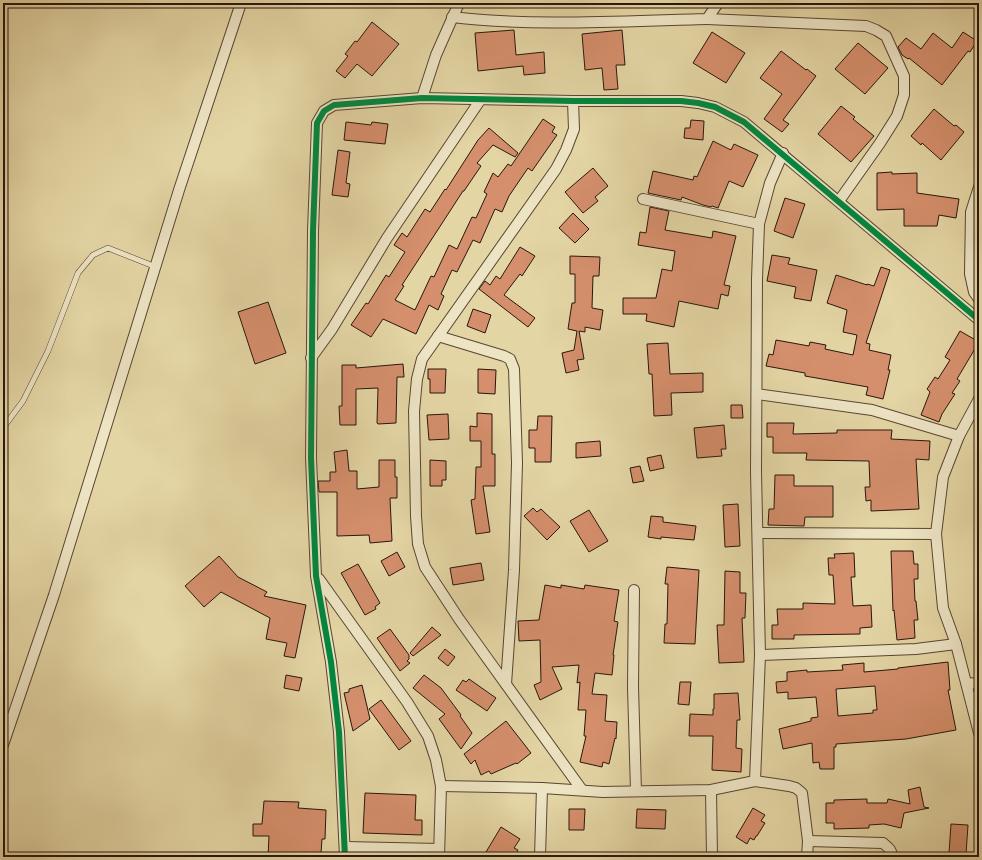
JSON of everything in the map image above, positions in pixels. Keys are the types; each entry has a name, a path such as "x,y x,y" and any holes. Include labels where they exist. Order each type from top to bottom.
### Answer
{"street":[{"path":"3,745 54,595 179,190 241,3"},
{"path":"422,98 436,55 459,3"},
{"path":"706,19 718,3"},
{"path":"452,18 487,21 706,19 866,26 876,30 886,36 904,76 904,95 897,116 839,201"},
{"path":"316,576 407,702 428,736 436,760 441,786 439,853 345,852 338,724 331,662 316,576 311,458 312,231 317,124 324,111 334,104 422,98 573,101 681,101 716,107 744,122 783,153 979,320"},
{"path":"311,358 332,329 387,238 481,99"},
{"path":"573,101 574,129 566,150 556,169 422,359 417,379 414,411 416,516 418,544 425,567 459,619 582,790"},
{"path":"755,781 760,655 756,472 757,286 759,224 770,183 783,153"},
{"path":"979,187 971,212 970,274 974,292 979,298"},
{"path":"643,199 759,224"},
{"path":"438,336 504,356 510,359 514,370 517,463 514,570 506,684"},
{"path":"757,394 872,410 959,436"},
{"path":"979,399 959,436 943,477 936,534 943,608 956,644 979,733"},
{"path":"758,533 936,534"},
{"path":"634,590 633,687 636,791"},
{"path":"760,655 916,649 956,644"},
{"path":"967,683 979,684"},
{"path":"441,786 542,788 603,792 711,790 755,781 789,786 796,788 802,793 808,841 807,857"},
{"path":"540,857 542,788"},
{"path":"711,790 712,857"},
{"path":"808,841 882,843 892,852 892,857"}],"lane":[{"path":"3,428 23,401 48,351 78,273 93,255 108,248 156,268"}],"building":[{"path":"372,22 399,44 372,76 357,64 345,78 336,71 348,56 345,54 355,41 357,42"},
{"path":"514,30 516,55 544,52 545,73 524,75 523,66 478,71 475,33"},
{"path":"622,30 625,65 616,65 618,89 604,90 602,68 585,70 582,34"},
{"path":"712,32 745,53 726,83 693,63"},
{"path":"963,32 977,41 970,52 968,51 942,85 909,58 908,59 902,55 898,47 906,38 921,49 933,33 952,48"},
{"path":"858,43 888,68 865,94 835,69"},
{"path":"781,51 816,76 783,120 789,124 782,132 764,119 782,94 760,78"},
{"path":"841,106 855,117 853,119 874,136 851,162 818,134"},
{"path":"934,109 954,126 956,125 964,132 941,160 922,143 921,145 911,136"},
{"path":"543,119 555,127 552,132 557,135 532,171 528,168 509,196 502,212 495,209 480,243 473,240 457,272 452,270 441,294 444,296 438,310 429,305 416,334 383,319 371,337 351,325 366,303 368,304 386,275 389,277 405,252 394,245 402,233 407,237 425,209 430,212 478,140 489,128 518,153 515,157 493,145 477,163 481,166 402,285 404,286 395,300 415,310 431,276 434,277 449,245 457,249 472,217 476,218 487,194 484,192 493,173 498,177 508,164 511,166"},
{"path":"691,120 704,121 703,140 684,138 685,128 690,128"},
{"path":"346,122 371,125 372,122 388,124 385,144 344,140"},
{"path":"713,141 731,150 734,144 758,155 743,187 729,181 718,208 703,205 682,197 681,200 648,193 653,171 693,180 694,176 697,177"},
{"path":"338,150 350,152 346,183 350,184 348,197 332,195"},
{"path":"593,168 608,186 595,197 598,201 583,213 565,192"},
{"path":"892,172 892,174 917,173 917,193 959,199 956,218 939,215 937,226 904,226 904,209 877,210 877,173"},
{"path":"785,198 805,204 793,238 774,231"},
{"path":"650,207 669,211 665,230 712,238 713,231 736,236 724,285 730,286 728,296 721,294 718,309 679,301 674,327 646,321 647,314 623,314 623,298 656,298 662,269 672,271 675,251 638,245 640,232 646,233"},
{"path":"573,213 589,229 575,243 559,228"},
{"path":"520,247 535,256 522,276 520,274 504,295 535,318 528,327 479,289 485,281 490,285 496,276 500,279"},
{"path":"772,255 790,258 788,264 817,270 811,301 794,298 796,287 767,281"},
{"path":"570,256 600,257 599,276 593,276 592,308 603,310 600,330 585,327 585,332 579,331 584,359 577,360 579,370 566,373 562,353 574,350 577,331 568,329 572,303 575,303 575,274 570,274"},
{"path":"881,267 890,270 866,343 870,344 869,350 891,355 888,370 890,370 883,399 866,395 868,387 805,376 805,373 766,366 769,354 773,355 776,340 809,346 810,342 826,345 825,349 853,355 857,335 843,332 847,310 827,303 836,275 874,286"},
{"path":"268,302 286,353 255,364 238,312"},
{"path":"473,309 491,315 485,333 467,326"},
{"path":"960,331 979,342 957,379 960,381 952,393 955,394 942,414 939,422 921,415 930,392 927,389 935,377 938,379 950,360 945,357"},
{"path":"668,343 670,374 703,373 703,392 671,393 672,415 654,416 652,374 649,374 647,344"},
{"path":"403,364 404,377 397,377 396,423 377,423 378,388 356,389 356,425 340,425 339,406 342,406 342,365 356,365 356,368"},
{"path":"428,369 446,369 445,393 430,393"},
{"path":"478,369 496,370 495,394 478,393"},
{"path":"731,405 742,405 743,418 731,418"},
{"path":"477,413 492,414 492,454 495,454 495,486 483,486 490,532 476,534 471,500 475,499 476,467 481,467 481,441 470,441 470,426 477,427"},
{"path":"448,414 449,439 429,440 427,415"},
{"path":"538,416 552,416 551,462 535,462 535,448 529,448 529,430 537,430"},
{"path":"767,423 794,423 793,434 837,433 837,430 892,430 891,439 930,441 929,460 916,459 919,509 871,511 871,500 866,501 865,487 870,487 869,461 806,460 807,453 773,453 773,437 767,437"},
{"path":"724,425 726,449 721,449 722,456 697,458 694,428"},
{"path":"600,441 601,456 576,458 576,443"},
{"path":"347,450 349,471 357,471 357,489 379,487 379,460 395,460 397,498 390,498 392,541 370,543 369,535 337,536 337,492 319,492 318,481 330,481 330,472 336,472 334,452"},
{"path":"661,455 664,468 650,471 647,458"},
{"path":"430,460 446,461 446,480 442,480 442,486 430,486"},
{"path":"640,466 644,481 633,483 630,468"},
{"path":"775,475 794,475 794,486 833,486 833,517 805,517 804,526 768,525 769,509 774,509"},
{"path":"738,504 740,546 725,547 723,505"},
{"path":"533,508 537,512 541,509 560,527 547,540 524,516"},
{"path":"589,510 608,541 589,552 570,521"},
{"path":"651,516 663,517 663,522 696,526 694,540 648,537"},
{"path":"891,551 913,551 914,564 918,564 918,579 914,579 918,620 914,620 915,638 897,640 894,610 893,611"},
{"path":"397,552 405,567 389,576 381,561"},
{"path":"854,553 855,577 851,577 853,606 871,605 872,627 860,628 860,634 794,635 794,639 772,639 772,625 778,625 777,609 803,609 803,603 835,604 833,575 829,575 828,558 835,558 834,554"},
{"path":"219,556 238,577 267,592 264,596 306,605 295,658 284,656 287,643 266,639 270,618 221,592 204,607 185,586"},
{"path":"481,563 484,580 453,585 450,568"},
{"path":"358,564 380,603 375,607 376,609 365,615 341,573"},
{"path":"667,567 699,570 695,644 664,643 665,624 667,624 668,584 665,584"},
{"path":"725,571 740,572 740,593 746,593 745,618 742,618 744,662 719,663 717,625 724,625"},
{"path":"545,585 561,588 561,585 584,589 585,585 619,590 614,621 618,622 613,655 612,675 595,673 592,694 607,695 605,721 617,722 616,739 615,738 609,764 603,762 602,767 580,762 586,736 584,736 586,710 578,710 580,682 577,683 579,665 552,667 562,689 540,700 534,685 541,682 540,640 519,641 518,621 539,620"},
{"path":"432,627 441,635 413,656 410,653"},
{"path":"390,629 409,655 409,659 407,661 410,663 400,671 377,638"},
{"path":"445,649 455,657 448,666 438,658"},
{"path":"948,662 950,690 948,690 956,730 906,739 836,744 836,747 834,747 834,769 820,769 819,762 813,763 812,743 783,749 779,729 811,721 811,718 818,717 816,697 788,699 788,692 777,693 776,682 787,681 787,672 807,670 807,672 843,670 842,665 864,663 864,672","holes":["875,686 877,710 873,710 873,713 838,716 836,689"]},
{"path":"286,675 302,678 299,691 284,688"},
{"path":"424,675 441,688 472,733 461,749 439,719 445,714 413,688"},
{"path":"469,679 496,698 487,711 456,690 463,680 466,682"},
{"path":"680,682 691,682 689,705 678,704"},
{"path":"362,685 370,719 353,731 344,693 349,692 349,689"},
{"path":"738,693 740,720 737,720 736,748 742,749 741,772 712,770 713,736 689,736 690,714 713,715 714,694"},
{"path":"381,700 411,741 399,750 369,709"},
{"path":"506,721 531,753 517,764 516,763 491,774 489,771 481,775 475,760 471,764 464,754"},
{"path":"920,787 924,807 929,808 904,813 901,828 884,824 869,825 869,828 834,829 834,823 826,823 826,803 834,803 834,800 867,799 867,803 887,803 888,799 910,804 908,790"},
{"path":"365,793 416,795 415,820 422,820 422,835 363,833"},
{"path":"264,801 299,802 298,808 326,810 325,839 322,839 321,853 304,853 304,857 268,857 269,836 253,836 253,824 262,824"},
{"path":"753,808 765,815 761,821 765,823 754,840 750,838 747,844 736,837"},
{"path":"569,809 585,809 584,830 569,830"},
{"path":"637,809 666,810 665,829 636,828"},
{"path":"951,824 968,825 966,854 949,853"},
{"path":"501,827 520,839 514,848 518,850 514,857 483,857"}],"cycle path":[{"path":"345,857 339,732 331,662 316,576 311,458 313,231 317,123 324,111 334,105 422,98 573,101 681,101 715,107 744,122 979,320"}]}
